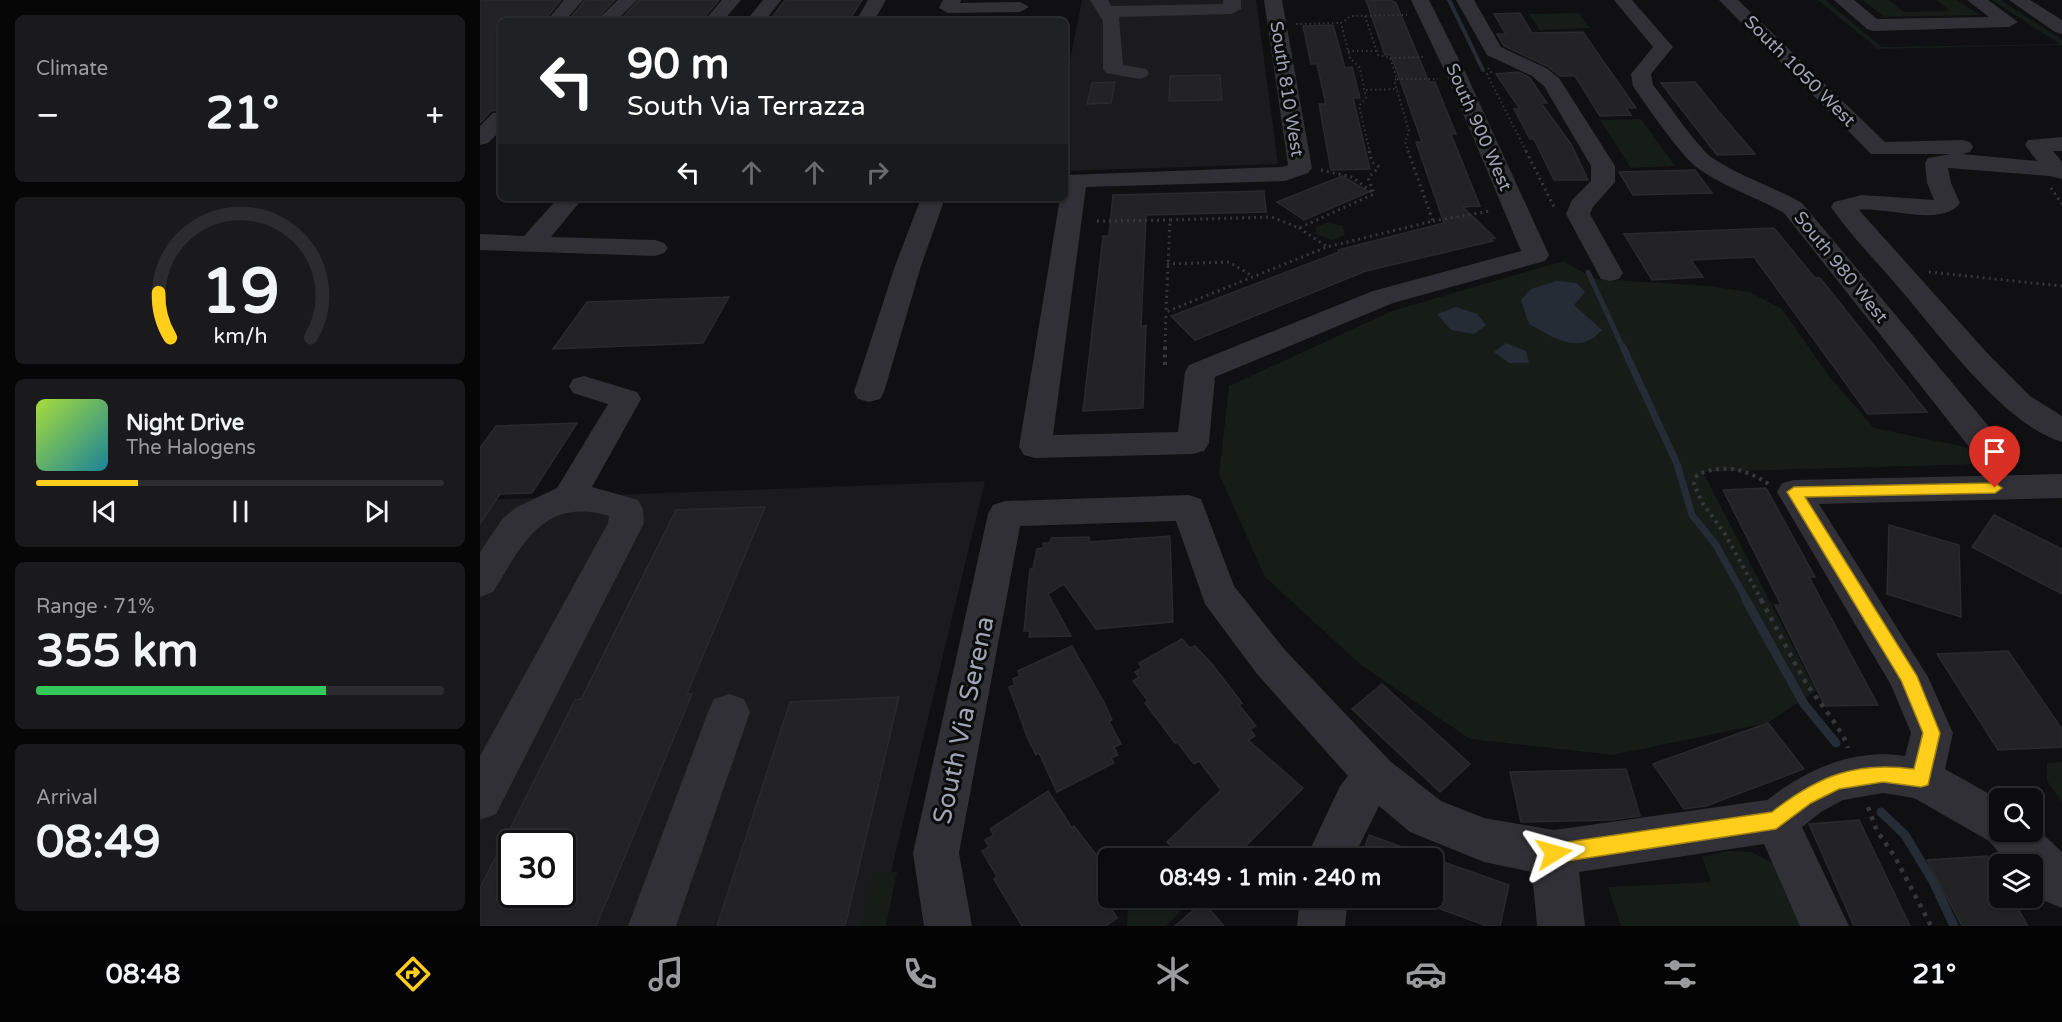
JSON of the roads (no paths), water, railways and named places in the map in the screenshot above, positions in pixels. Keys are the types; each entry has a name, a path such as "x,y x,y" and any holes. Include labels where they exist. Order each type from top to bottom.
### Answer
{"street":[{"path":"559,17 574,0"},
{"path":"608,18 628,0"},
{"path":"716,18 732,0"},
{"path":"757,18 772,0"},
{"path":"867,18 877,0"},
{"path":"952,0 948,8 1019,9"},
{"path":"1102,6 1232,9 1232,0"},
{"name":"South 810 West","path":"1273,0 1300,168 1292,173 1075,180 1035,447 1192,443 1200,372 1383,297 1536,255"},
{"path":"1466,0 1494,51 1539,72 1552,82 1603,166 1603,182 1581,205 1578,214 1610,273"},
{"name":"South 980 West","path":"1623,0 1664,47 1641,74 1643,86 1701,160 1730,178 1767,192 1793,208 1993,454"},
{"name":"South 1050 West","path":"1728,0 1879,149 2036,145"},
{"path":"1843,0 1874,25 2009,22 1976,0"},
{"path":"2018,0 2062,28"},
{"path":"1102,6 1112,20 1113,69 1139,73"},
{"name":"South 900 West","path":"1415,7 1458,78 1536,255"},
{"path":"480,138 498,121"},
{"path":"2036,145 2062,144"},
{"path":"2036,145 2060,172"},
{"path":"480,149 498,149"},
{"path":"2060,172 1957,160 1936,164 1938,183 1948,203 1936,208 1862,202 1843,207 1979,363 2016,400 2062,431"},
{"path":"531,244 568,201"},
{"path":"869,392 908,266 932,201"},
{"path":"480,242 655,248"},
{"path":"569,497 626,399 584,386"},
{"path":"2016,400 2062,406"},
{"path":"1921,779 1932,733 1908,676 1782,489 2062,486"},
{"path":"480,582 515,527 529,516 569,497 597,500 626,509 626,524 480,799"},
{"name":"South Via Serena","path":"948,926 936,853 1005,514 1189,508 1218,593 1271,662 1375,775"},
{"path":"652,926 729,712"},
{"path":"1334,848 1356,801 1375,775 1426,817 1484,840 1554,853 1776,820 1805,797 1837,781 1883,773 1921,779 1989,818"},
{"path":"1776,820 1825,926"},
{"path":"2018,842 2062,884"},
{"path":"1554,853 1562,926"},
{"path":"1321,926 1323,908"}],"waterway":[{"path":"1449,0 1483,70"},
{"path":"1588,272 1623,348"},
{"path":"1623,347 1677,464 1692,515 1716,545 1747,601"},
{"path":"1746,600 1804,704 1836,743"},
{"path":"1881,812 1905,835 1934,883 1954,926"}]}
